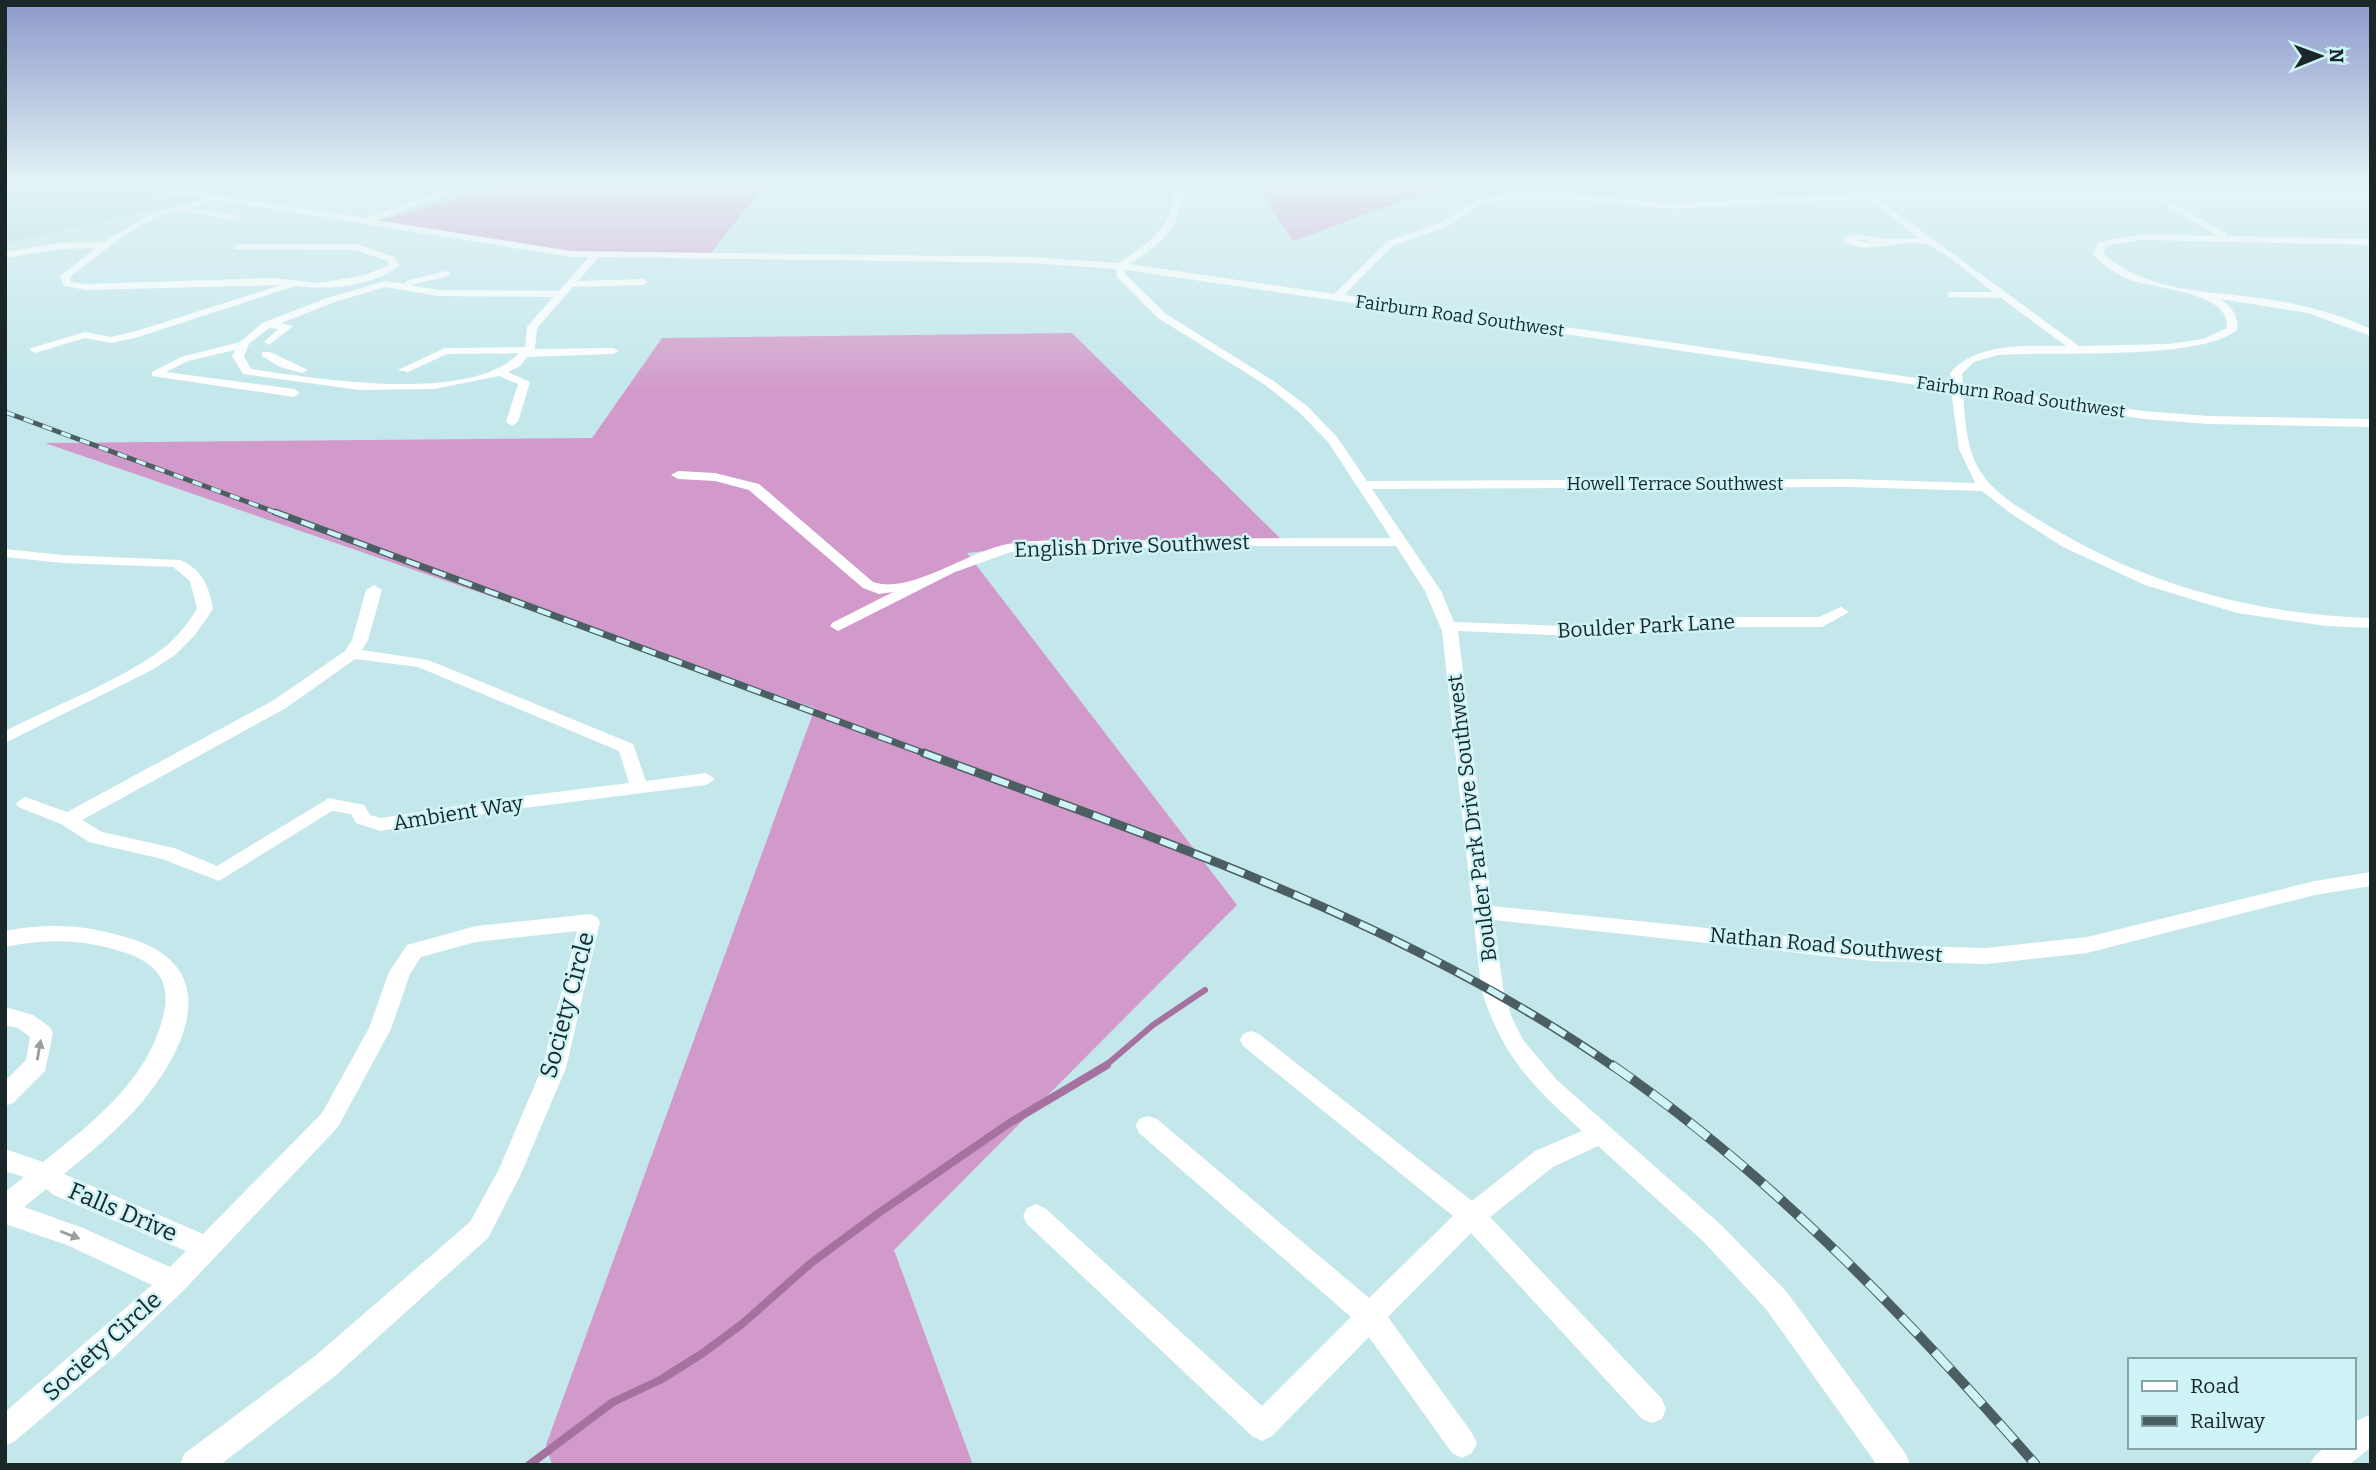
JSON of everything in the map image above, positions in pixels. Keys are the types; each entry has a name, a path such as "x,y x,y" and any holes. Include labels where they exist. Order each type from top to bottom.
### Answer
{"street":[{"path":"97,253 65,276 67,284 86,287 273,281 319,286 367,278 394,266 392,259 373,253"},
{"name":"Fairburn Road Southwest","path":"564,253 1030,260 1121,266 2144,415 2208,421 2371,423"},
{"path":"1121,266 1139,253"},
{"path":"1336,298 1381,253"},
{"path":"1945,253 2077,349"},
{"path":"2100,253 2102,260 2123,273 2160,285 2290,306 2328,316 2371,333"},
{"path":"561,294 438,293 402,285 374,285 266,325 243,345 238,356 243,369 360,387 461,382 501,373 518,363 528,352 535,340 532,327 596,255"},
{"path":"432,265 466,287"},
{"name":"Boulder Park Drive Southwest","path":"1121,266 1120,275 1162,316 1268,382 1303,409 1333,440 1433,591 1448,626 1492,988 1510,1037 1549,1087 1712,1233 1776,1300 1895,1465"},
{"path":"402,285 446,274"},
{"path":"570,284 643,282"},
{"path":"106,339 85,335 35,351 53,356 106,339 135,335 295,284"},
{"path":"438,293 425,299 458,304"},
{"path":"2206,294 2225,307 2233,319 2232,330 2220,339 2175,349 2011,350 1978,355 1958,367 1958,388 1968,460 1986,487 2039,526 2089,554 2194,597 2283,619 2371,623"},
{"path":"1952,295 2003,295"},
{"path":"299,318 267,348 288,366 320,374"},
{"path":"266,325 288,326"},
{"path":"243,345 213,351 164,367 156,374 223,384 239,383 294,393"},
{"path":"404,370 446,351 613,351"},
{"path":"239,383 288,366"},
{"path":"501,373 524,382 512,422"},
{"path":"678,475 715,477 754,487 868,585 892,589 922,583"},
{"name":"Howell Terrace Southwest","path":"1364,485 1849,483 1986,487"},
{"name":"English Drive Southwest","path":"838,626 922,583 987,554 1030,545 1400,542"},
{"path":"5,553 62,559 175,563 186,567 202,586 205,609 190,632 169,652 146,667 5,738"},
{"path":"25,803 68,820 280,704 351,654 360,640 374,590"},
{"name":"Boulder Park Lane","path":"1448,626 1596,632 1711,622 1822,622 1841,612"},
{"path":"351,654 392,657 422,663 627,748 639,787"},
{"name":"Ambient Way","path":"68,820 96,836 167,853 219,874 329,804 357,809 363,819 380,825 706,779"},
{"name":"Nathan Road Southwest","path":"1484,912 1872,953 1986,957 2087,945 2315,888 2371,879"},
{"name":"Society Circle","path":"5,1431 105,1346 174,1282 330,1120 380,1029 400,972 414,951 475,934 590,922 554,1068 509,1174 478,1230 325,1366 195,1465"},
{"path":"5,939 51,932 105,936 164,961 175,976 179,995 175,1024 163,1054 129,1100 84,1142 44,1173"},
{"path":"5,1016 25,1021 42,1033 37,1064 5,1096"},
{"path":"1251,1040 1472,1217 1652,1409"},
{"path":"1148,1126 1370,1316 1462,1443"},
{"path":"1035,1216 1262,1426 1453,1232 1544,1159 1601,1134"},
{"name":"Falls Drive","path":"5,1160 44,1173 63,1187 205,1247"},
{"name":"Falls Drive","path":"44,1173 5,1210 74,1236 174,1282"},
{"path":"2355,1440 2371,1428"},
{"path":"2325,1465 2345,1449"}],"shaded area":[{"path":"553,253 711,253 709,255"},
{"path":"1072,333 1287,545 1012,548 967,553 1237,905 894,1250 973,1465 552,1465 546,1445 815,708 45,443 592,438 662,338"}],"waterway":[{"path":"1105,1066 1153,1025 1205,990"},
{"path":"529,1465 613,1402 660,1380 703,1353 742,1324 811,1263 880,1212 1011,1122 1105,1066"}],"railway":[{"path":"5,412 280,514"},
{"path":"275,512 929,755"},
{"path":"924,753 1192,853 1280,888 1366,927 1451,969 1534,1015 1614,1067"},
{"path":"1612,1065 1671,1108 1783,1202 1888,1303 2036,1465"}]}
